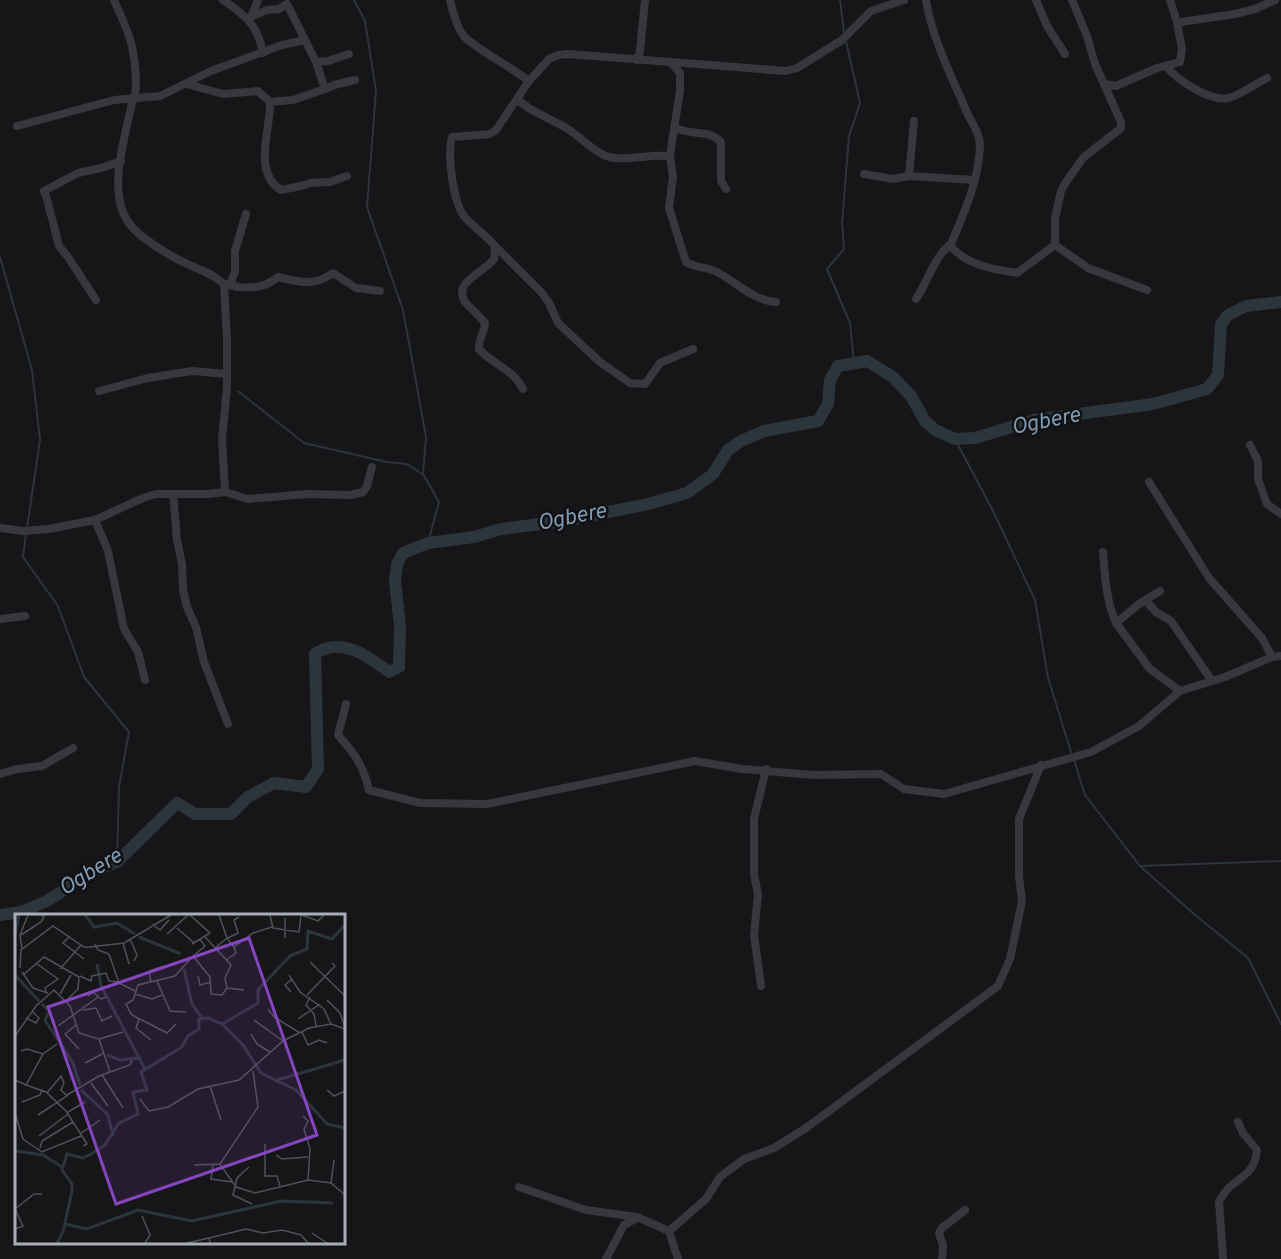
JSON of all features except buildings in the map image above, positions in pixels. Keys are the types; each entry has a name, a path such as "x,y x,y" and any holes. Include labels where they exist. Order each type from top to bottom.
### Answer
{"street":[{"path":"114,0 130,38 135,77 136,97 132,103 117,189 122,212 133,228 179,260 213,274 224,284 252,287 271,283 278,277 314,283 324,280 333,273 356,288 380,291"},
{"path":"223,0 248,18 257,35 262,53"},
{"path":"248,18 252,15 258,0"},
{"path":"450,0 464,36 529,81"},
{"path":"637,60 645,0"},
{"path":"693,349 660,363 651,379 645,384 630,383 600,362 558,323 542,293 462,214 453,188 451,140 455,135 490,134 496,130 529,81 549,59 558,55 786,71 797,68 842,40 871,11 904,0"},
{"path":"916,298 924,287 938,257 951,244 974,180 980,146 978,134 968,116 935,37 926,0"},
{"path":"1036,0 1047,26 1065,54"},
{"path":"1055,245 1054,219 1061,191 1066,182 1083,158 1121,128 1121,122 1095,64 1087,36 1072,0"},
{"path":"1105,84 1116,86 1157,68 1180,62 1182,58 1177,22 1170,0"},
{"path":"1177,22 1235,14 1255,9 1275,0"},
{"path":"248,18 267,10 279,9 287,4 316,62 325,89"},
{"path":"17,126 82,107 136,97 160,96 211,71 282,45 305,40"},
{"path":"316,62 328,61 349,54"},
{"path":"671,63 681,73 670,156 673,176 669,208 686,262 718,272 757,296 776,302"},
{"path":"1166,66 1183,81 1209,95 1222,99 1231,97 1268,78"},
{"path":"187,84 223,94 258,91 270,102 293,100 355,80"},
{"path":"518,99 523,105 567,128 606,156 615,158 658,154 670,156"},
{"path":"270,102 265,146 267,176 271,184 281,190 310,183 330,182 347,176"},
{"path":"909,176 914,121"},
{"path":"675,128 688,132 711,134 721,142 721,182 726,189"},
{"path":"96,300 59,246 44,191 78,173 101,168 121,160"},
{"path":"864,174 893,179 909,176 974,180"},
{"path":"236,287 231,282 235,272 235,251 246,214"},
{"path":"951,244 952,248 964,259 1017,273 1055,245"},
{"path":"1055,245 1088,268 1147,290"},
{"path":"495,246 494,259 465,283 462,294 464,300 485,322 479,348 492,361 518,379 523,389"},
{"path":"224,284 227,374 222,439 225,492"},
{"path":"99,391 148,378 192,371 227,374"},
{"path":"1250,445 1258,461 1258,479 1267,504 1281,514"},
{"path":"0,528 26,531 49,530 94,520 156,494 208,495 225,492 248,499 307,494 351,495 363,492 372,467"},
{"path":"346,704 338,735 364,770 369,790 420,803 487,804 695,760 742,769 766,769 814,775 880,774 904,789 944,794 991,782 1041,765 1091,752 1139,726 1180,691 1277,656 1205,571 1149,482"},
{"path":"173,494 187,607 196,627 204,662 228,724"},
{"path":"94,520 108,551 124,629 138,652 145,680"},
{"path":"1103,552 1106,584 1112,615 1116,623 1150,669 1180,691"},
{"path":"1116,623 1133,608 1160,591"},
{"path":"1146,601 1156,612 1171,621 1212,681"},
{"path":"0,619 25,616"},
{"path":"0,774 16,768 42,766 73,748"},
{"path":"669,1232 706,1199 720,1177 744,1159 774,1148 806,1128 999,986 1010,959 1022,901 1019,876 1019,819 1041,765"},
{"path":"761,986 754,934 758,894 754,875 754,819 766,769"},
{"path":"1223,1259 1219,1201 1230,1186 1244,1178 1256,1161 1257,1150 1243,1133 1238,1122"},
{"path":"519,1187 586,1210 637,1217 669,1232 678,1259"},
{"path":"942,1259 943,1245 939,1233 965,1210"},
{"path":"606,1259 624,1225 637,1217"}],"waterway":[{"path":"354,0 365,21 376,91 367,207 403,310 426,437 423,474 439,502 428,543"},
{"path":"840,0 844,33"},
{"path":"846,41 860,103 849,136 842,223 844,249 827,269 850,323 854,363"},
{"path":"0,257 32,370 40,440 27,528"},
{"name":"Ogbere","path":"0,915 21,912 47,901 92,872 117,862 177,803 195,814 231,814 248,797 274,783 306,787 318,769 315,654 325,649 344,648 354,650 389,672 399,667 400,625 395,582 397,564 403,553 428,543 474,537 501,529 564,521 648,504 687,493 713,474 728,450 741,441 764,431 818,421 828,404 830,380 838,366 867,361 893,377 911,396 925,421 935,430 955,439 975,438 1034,420 1153,404 1207,389 1218,375 1221,324 1228,315 1246,306 1281,302"},
{"path":"238,391 304,443 387,462 407,464 422,474"},
{"path":"955,439 993,511 1035,600 1048,678 1072,755"},
{"path":"26,533 23,557 58,606 84,677 129,732 119,787 117,862"},
{"path":"1074,760 1085,795 1140,866 1248,958 1281,1024"},
{"path":"1140,866 1281,861"}]}
